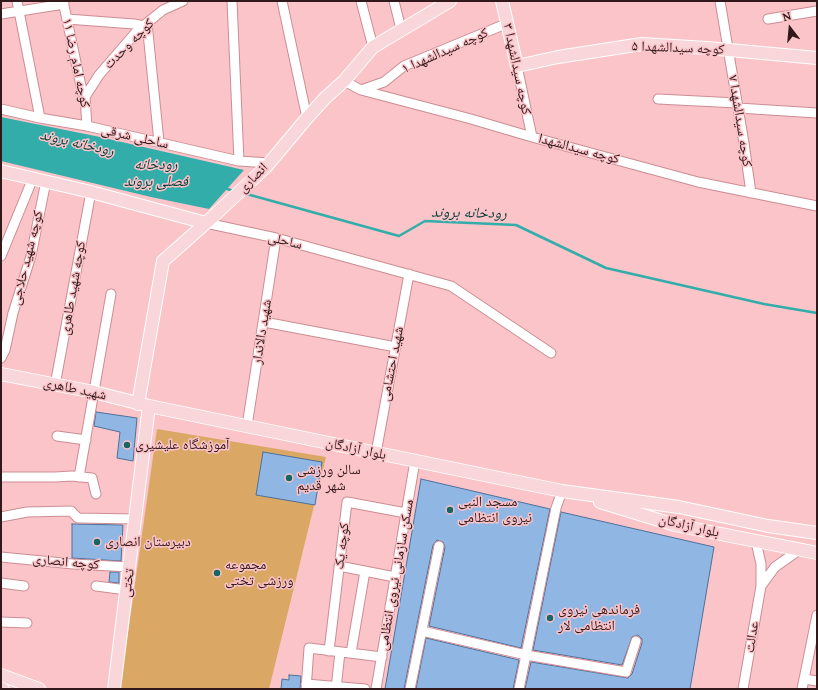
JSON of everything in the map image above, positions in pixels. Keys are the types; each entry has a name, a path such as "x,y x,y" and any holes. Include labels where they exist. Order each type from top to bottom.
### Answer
{"main road":[{"name":"انصاری","path":"144,405 163,261 206,224 267,165 307,118 325,98 344,81 373,47 450,1"},
{"name":"کوچه سیدالشهدا ۳","path":"502,1 517,66"},
{"name":"کوچه سیدالشهدا ۵","path":"517,66 558,57 642,44 817,58"},
{"name":"ساحلی","path":"1,170 91,192 206,224"},
{"name":"شهید طاهری","path":"1,374 94,392 144,405"},
{"name":"بلوار آزادگان","path":"144,405 562,491 679,507 768,526 817,533"},
{"name":"تختی","path":"114,689 130,567 144,405"},
{"name":"بلوار آزادگان","path":"562,491 675,525 817,553"},
{"path":"1,676 39,689"}],"street":[{"path":"17,1 40,118"},
{"name":"کوچه وحدت","path":"85,97 99,75 137,31 163,10 183,1"},
{"path":"232,1 240,161"},
{"path":"282,1 307,118"},
{"path":"361,1 373,47"},
{"path":"394,1 401,30"},
{"name":"کوچه سیدالشهدا ۷","path":"720,1 751,192"},
{"path":"1,14 64,3"},
{"name":"کوچه امام رضا ۱۱","path":"64,3 81,86 85,97 87,126"},
{"path":"768,19 817,11"},
{"path":"67,19 145,25 159,142"},
{"name":"کوچه سیدالشهدا ۱","path":"362,90 384,82 404,66 508,24"},
{"name":"کوچه سیدالشهدا ۳","path":"517,66 532,137"},
{"name":"کوچه سیدالشهدا","path":"344,81 362,90 698,182 817,206"},
{"path":"658,100 738,105 817,113"},
{"name":"ساحلی شرقی","path":"1,109 40,118 87,126 240,161 267,165"},
{"path":"1,256 33,178"},
{"name":"کوچه شهید حلاجی","path":"1,358 5,350 13,313 31,256 46,181"},
{"name":"کوچه شهید طاهری","path":"55,384 91,192"},
{"name":"ساحلی","path":"206,224 276,238 450,286 550,353"},
{"name":"شهید دالاندار","path":"247,426 276,238"},
{"name":"شهید احتشامی","path":"376,453 409,274"},
{"path":"79,477 111,294"},
{"path":"264,322 396,347"},
{"path":"57,436 86,440"},
{"name":"مسکن سازمانی نیروی انتظامی","path":"376,689 416,461"},
{"path":"1,477 92,478 96,494"},
{"path":"519,689 556,508 562,491"},
{"name":"کوچه یک","path":"329,651 347,502 406,513"},
{"path":"1,517 27,512 71,511 78,518 135,519"},
{"name":"عدالت","path":"743,689 761,586 761,564 756,542"},
{"path":"410,689 439,546"},
{"path":"761,586 775,567 799,550"},
{"name":"کوچه انصاری","path":"1,557 73,564 130,567"},
{"path":"339,566 395,577"},
{"path":"351,653 365,571"},
{"path":"1,583 24,586"},
{"path":"96,586 127,590"},
{"path":"802,689 817,615"},
{"path":"1,622 27,623"},
{"path":"422,631 526,655 626,672 636,641"},
{"path":"365,689 306,687 309,648 382,657"},
{"path":"336,688 340,652"},
{"path":"804,679 817,681"}],"shaded area":[{"name":"مجموعه ورزشی تختی","path":"157,429 326,457 269,689 120,689"}],"water":[{"name":"رودخانه فصلی بروند","path":"1,117 100,137 244,170 209,209 151,197 1,161"}],"building":[{"name":"آموزشگاه علیشیری","path":"96,412 137,418 133,461 117,458 120,432 94,426"},
{"name":"سالن ورزشی شهر قدیم","path":"263,452 322,462 315,505 256,495"},
{"path":"421,479 550,509 521,648 429,626 445,547 443,542 437,540 433,545 404,689 385,689"},
{"path":"561,512 714,547 690,689 525,689 531,662 628,678 632,674 642,643 642,639 638,635 632,637 622,665 533,650"},
{"name":"دبیرستان انصاری","path":"72,524 123,525 121,561 72,558"},
{"path":"110,572 119,572 119,583 109,582"},
{"path":"426,638 519,660 513,689 416,689"},
{"path":"289,675 301,676 300,689 281,689 282,679 289,680"}],"waterway":[{"name":"رودخانه بروند","path":"224,188 234,191"},
{"name":"رودخانه بروند","path":"243,193 399,236 425,221 516,225 606,268 764,304 817,313"}],"place":[{"name":"آموزشگاه علیشیری","path":"127,445"},
{"name":"سالن ورزشی شهر قدیم","path":"289,478"},
{"name":"مسجد النبی نیروی انتظامی","path":"450,510"},
{"name":"دبیرستان انصاری","path":"97,542"},
{"name":"مجموعه ورزشی تختی","path":"217,573"},
{"name":"فرماندهی نیروی انتظامی لار","path":"550,618"}]}
